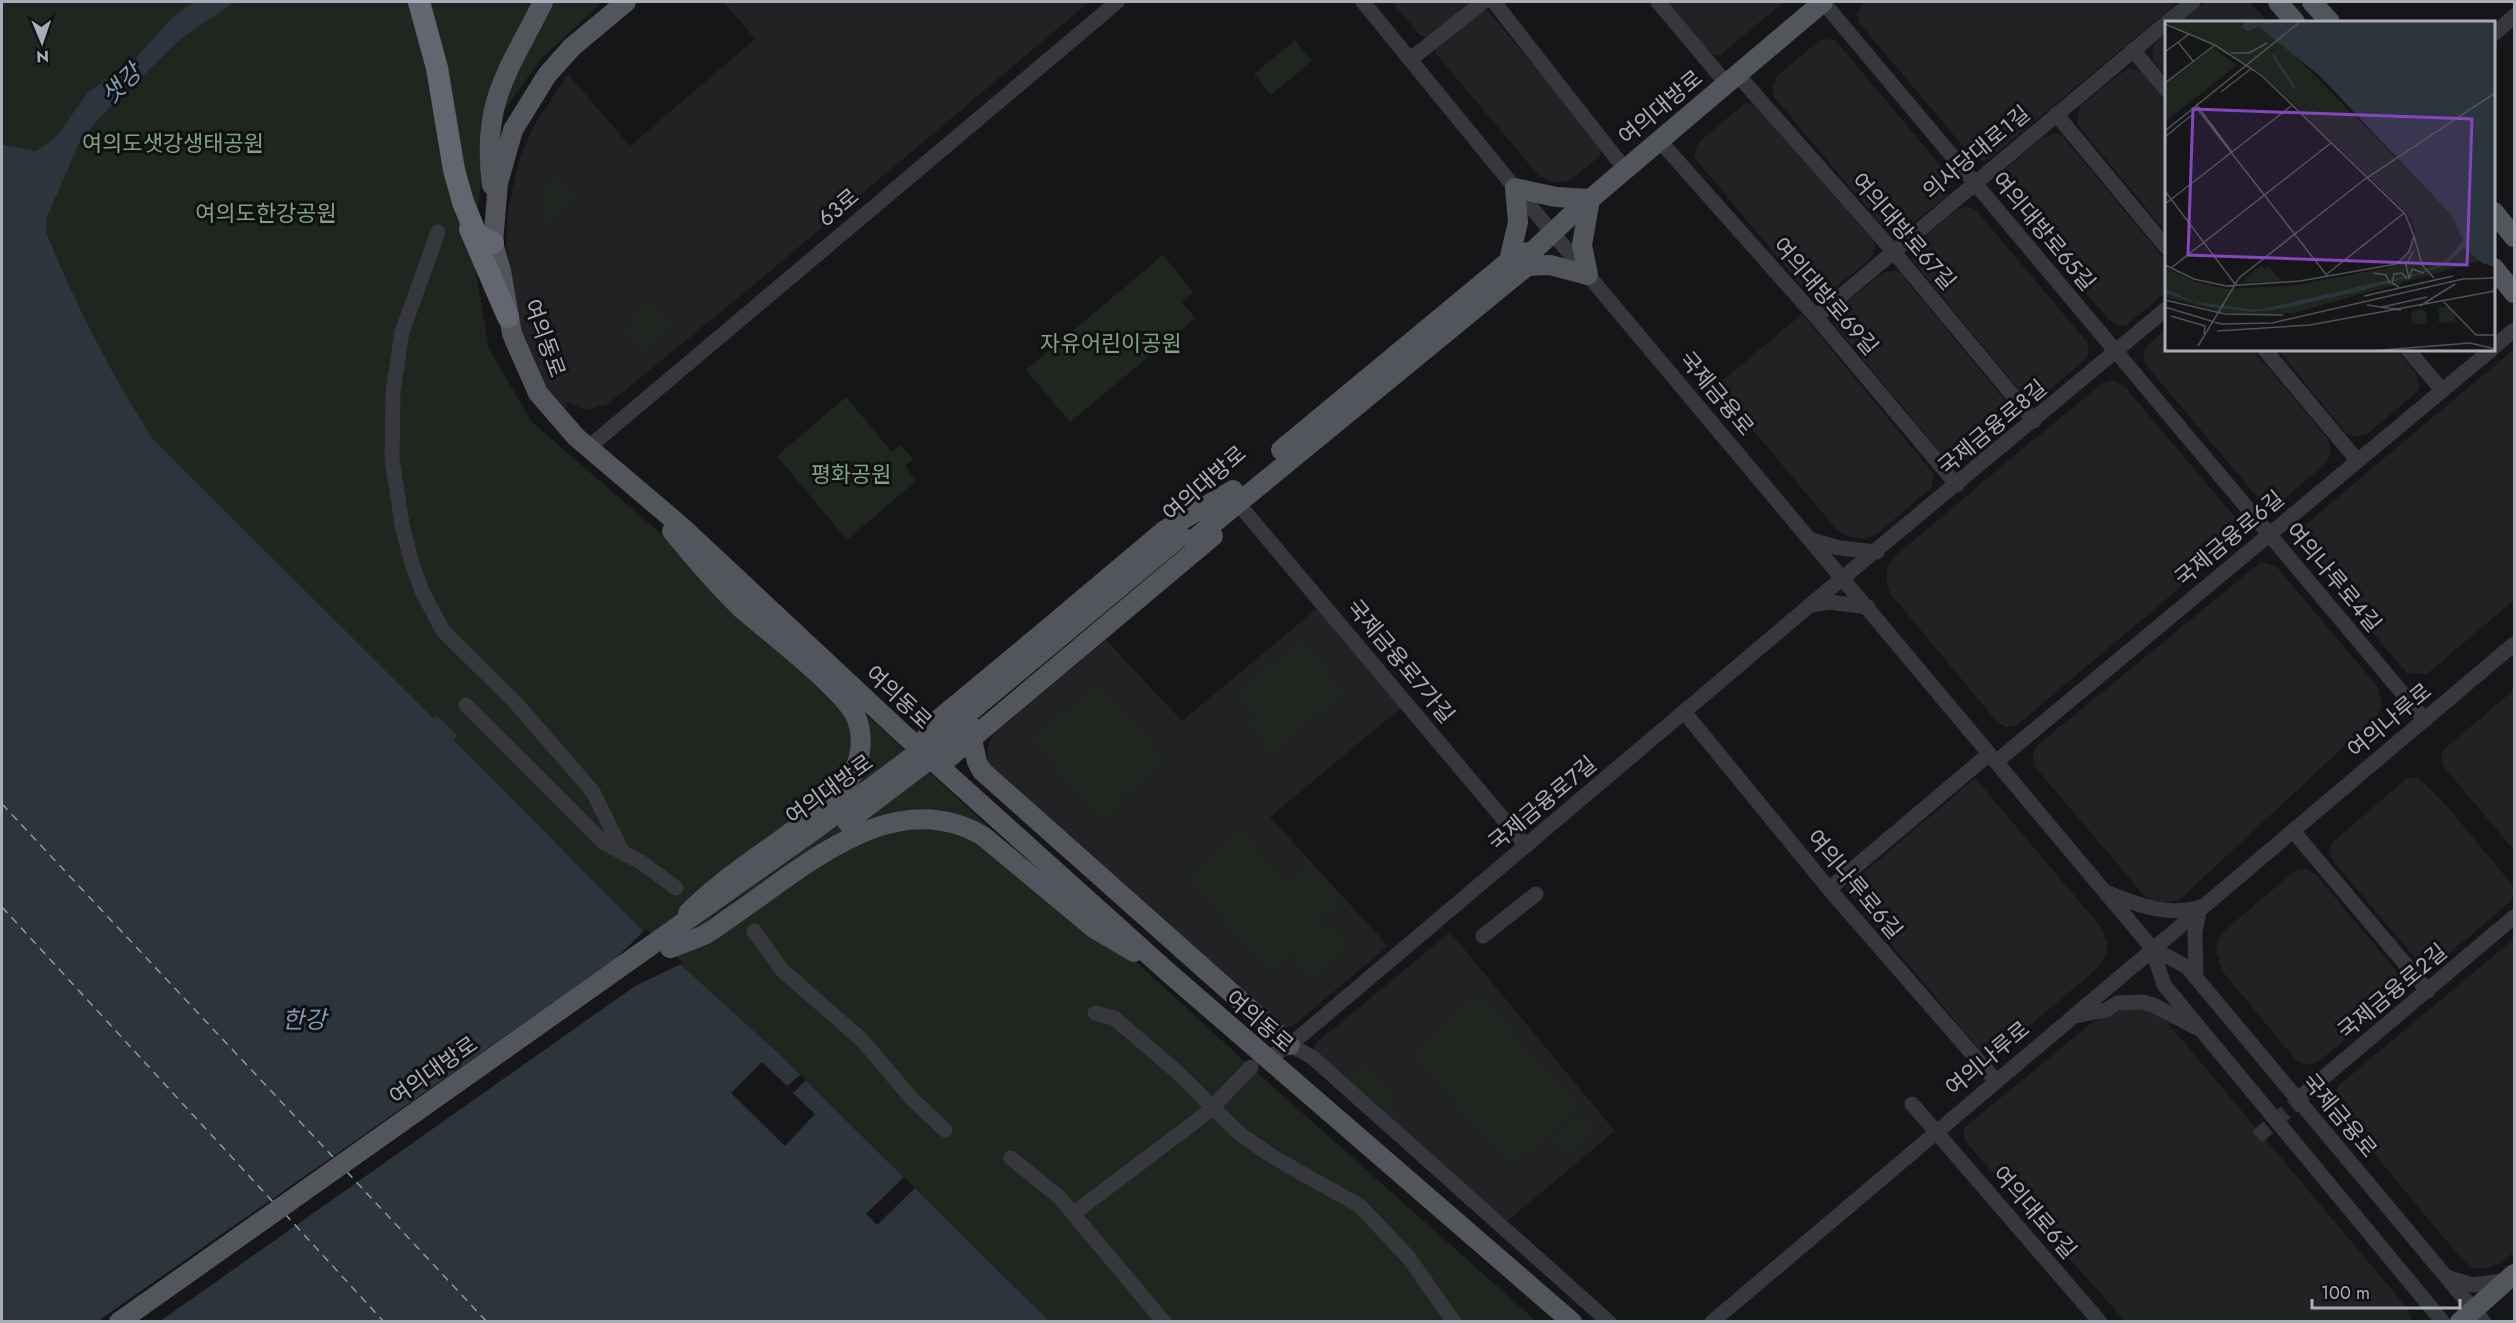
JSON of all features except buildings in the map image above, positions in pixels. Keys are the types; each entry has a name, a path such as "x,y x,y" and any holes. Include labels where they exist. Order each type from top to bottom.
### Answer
{"highway":[{"path":"419,2 437,68 462,212 508,316"},
{"path":"454,170 471,224 483,239 493,243"}],"main road":[{"path":"494,207 488,137 495,103 514,54 543,2"},
{"name":"여의동로","path":"626,2 572,47 528,101 513,130 501,172 494,207 493,243 501,271 508,316 522,360 538,393 576,437 630,481 921,750 1170,974 1259,1063 1572,1322"},
{"name":"여의대방로","path":"1186,538 1254,489 1523,260 1624,168 1823,2"},
{"path":"2278,2 2294,21"},
{"path":"2312,2 2329,21"},
{"path":"1515,188 1556,197 1590,199 1582,245 1588,274 1523,260 1515,188"},
{"path":"2495,214 2514,237"},
{"name":"여의대방로","path":"119,1322 670,939 948,730 1237,498 1523,260"},
{"path":"2495,270 2514,293"},
{"path":"139,1322 670,939 708,893 790,834 844,786 853,774 860,753 860,734 850,706 723,589 630,481"},
{"path":"900,730 924,726 939,719 1165,530 1254,489"},
{"path":"939,766 1231,521 1237,498"},
{"path":"921,750 925,739 939,719"},
{"path":"972,740 976,762 982,771 1290,1046"},
{"path":"670,939 704,934 849,838 898,819 931,818 975,831 1000,849 1095,929 1170,974"},
{"path":"2473,1317 2511,1277"}],"street":[{"name":"63로","path":"589,447 1117,2"},
{"name":"국제금융로","path":"1364,2 1412,58 1515,188 2152,948 2187,967 2449,1278 2473,1317"},
{"path":"1412,58 1483,2"},
{"path":"1494,2 1624,168"},
{"name":"여의대방로67길","path":"1658,2 1893,251 2034,422"},
{"name":"여의대방로65길","path":"1823,2 2116,352"},
{"name":"의사당대로1길","path":"2169,21 2193,2"},
{"path":"2495,32 2514,16"},
{"name":"의사당대로1길","path":"1816,317 2165,25"},
{"path":"2133,50 2165,89"},
{"path":"2056,114 2165,246"},
{"name":"여의대방로69길","path":"1659,140 1816,317 1957,485"},
{"path":"438,232 402,332 393,392 392,459 403,530 412,562 422,591 443,631 516,703 593,792 622,851"},
{"name":"국제금융로8길","path":"1844,579 2165,310"},
{"name":"국제금융로6길","path":"2495,346 2514,330"},
{"path":"2266,351 2357,460"},
{"path":"2409,351 2442,390"},
{"name":"국제금융로6길","path":"1993,758 2269,534 2488,351"},
{"name":"여의나루로4길","path":"2116,352 2425,720"},
{"name":"국제금융로7가길","path":"1237,498 1526,846"},
{"path":"1812,540 1839,548 1877,552"},
{"name":"국제금융로7길","path":"1074,1213 1212,1108 1259,1063 1290,1046 1809,606 1844,579"},
{"path":"1809,606 1829,602 1868,607"},
{"name":"여의나루로","path":"1712,1322 2200,907 2514,644"},
{"path":"466,705 604,843 622,851 659,874 676,888"},
{"name":"여의나루로6길","path":"1685,713 1829,889 1996,1081"},
{"path":"1829,889 1993,758"},
{"path":"2293,831 2428,990"},
{"path":"2104,891 2153,910 2184,911 2200,907 2195,932 2196,978"},
{"path":"1483,936 1536,894"},
{"name":"국제금융로2길","path":"2298,1100 2514,917"},
{"path":"754,931 783,971 863,1041 911,1098 945,1130"},
{"name":"국제금융로","path":"2152,948 2164,985 2443,1322"},
{"path":"2072,1017 2106,1010 2117,1004 2143,1002 2200,1029"},
{"path":"1095,1013 1114,1018 1176,1071 1212,1108 1255,1145 1360,1206 1410,1258 1454,1322"},
{"path":"1290,1046 1312,1057 1608,1322"},
{"name":"여의대로6길","path":"1912,1104 2100,1322"},
{"path":"1011,1158 1052,1191 1074,1213 1164,1322"},
{"path":"2449,1278 2473,1285 2511,1277"}],"shaded area":[{"path":"724,2 1089,2 750,288 608,404 586,410 565,402 568,407 566,409 543,385 519,334 506,242 508,211 518,163 533,127 568,74 630,146 755,39"},
{"path":"1392,2 1471,2 1429,36 1421,36"},
{"path":"1667,2 1784,2 1720,55 1712,55"},
{"path":"1865,2 2178,2 1989,159 1983,161 1973,158 1860,24 1857,13"},
{"path":"2205,2 2250,2 2267,21 2181,21"},
{"path":"1479,10 1488,11 1602,147 1600,156 1571,180 1554,183 1539,176 1436,54 1436,45"},
{"path":"2165,34 2165,75 2153,61 2154,45"},
{"path":"1820,40 1836,41 1950,177 1947,196 1903,231 1893,232 1885,229 1774,97 1772,87 1777,76"},
{"path":"2128,68 2140,71 2165,102 2165,231 2077,124 2080,106"},
{"path":"1745,103 1753,104 1874,242 1875,248 1871,258 1822,298 1809,295 1694,157 1698,143"},
{"path":"2055,133 2063,137 2165,260 2165,293 2127,325 2117,325 2109,320 1998,189 1998,179 2002,172 2042,138"},
{"path":"1967,206 1976,210 2087,342 2089,349 2086,359 2041,397 2032,398 2022,393 1913,261 1912,251 1916,244 1956,210"},
{"path":"1894,270 1901,274 2011,408 2009,423 1962,462 1953,463 1944,457 1835,325 1835,314 1841,307 1884,272"},
{"path":"1802,314 1934,474 1931,488 1878,533 1865,539 1849,537 1836,529 1716,386"},
{"path":"2165,330 2165,351 2254,351 2328,439 2331,453 2326,463 2277,505 2264,505 2145,364 2143,357 2146,347"},
{"path":"2514,349 2514,600 2427,674 2407,673 2300,548 2298,534 2300,529"},
{"path":"2279,351 2397,351 2416,373 2419,390 2366,435 2354,437 2346,433"},
{"path":"2112,380 2125,387 2239,522 2241,536 2016,726 2007,727 1997,722 1890,593 1886,580 1888,566 1893,558 2015,455 2103,383"},
{"path":"2261,562 2276,566 2378,687 2382,706 2378,715 2179,900 2165,903 2152,901 2143,894 2034,766 2033,754 2039,744"},
{"path":"1320,606 1403,706 1270,817 1388,946 1294,1025 1283,1028 989,766 987,751 989,742 995,733 1106,640 1182,721"},
{"path":"2514,690 2514,850 2443,766 2441,756 2443,750"},
{"path":"2418,777 2445,804 2514,887 2511,901 2436,965 2415,958 2333,861 2329,850 2335,840 2407,778"},
{"path":"1975,778 2101,927 2108,945 2105,958 2099,967 1997,1053 1992,1054 1980,1050 1845,889"},
{"path":"2305,868 2316,875 2401,976 2403,984 2401,993 2318,1062 2307,1065 2296,1060 2222,971 2216,951 2218,940 2225,930 2296,870"},
{"path":"1450,932 1615,1131 1500,1227 1314,1051 1316,1043"},
{"path":"2514,939 2514,1252 2499,1264 2484,1269 2472,1267 2459,1256 2337,1109 2334,1096 2339,1085"},
{"path":"2144,1008 2162,1016 2408,1309 2411,1321 2125,1321 1964,1140 1964,1128 2089,1025 2114,1010"}],"green space":[{"name":"여의도한강공원","path":"2,2 602,2 541,59 503,112 480,189 474,261 489,349 532,422 804,658 1251,1067 1536,1321 1049,1321 777,1052 636,924 454,740 457,735 437,715 433,718 153,439 123,392 82,317 46,231 2,156"},
{"path":"1295,40 1312,61 1271,95 1254,74"},
{"path":"551,169 565,184 564,187 576,196 543,224 541,222"},
{"name":"자유어린이공원","path":"1163,255 1193,292 1182,302 1195,318 1070,422 1026,370"},
{"path":"651,303 672,328 644,350 625,329 639,312"},
{"name":"평화공원","path":"846,397 892,452 901,445 913,459 905,466 916,481 847,540 777,456"},
{"path":"1302,640 1344,691 1272,754 1247,723 1256,715 1236,692"},
{"path":"1098,683 1166,760 1117,801 1120,807 1104,823 1032,739"},
{"path":"1240,830 1325,924 1271,973 1186,878"},
{"path":"1309,863 1342,900 1323,917 1289,880"},
{"path":"1331,924 1350,946 1312,978 1293,956"},
{"path":"1478,994 1579,1107 1511,1166 1411,1053"},
{"path":"1362,1065 1397,1099 1380,1117 1345,1083"},
{"path":"1580,1115 1594,1131 1568,1153 1554,1138"}],"water":[{"name":"한강","path":"195,2 234,2 182,38 98,119 79,143 47,217 46,231 84,318 153,439 433,718 437,715 457,735 454,740 636,924 777,1052 1049,1321 2,1321 2,145 36,151 57,136 88,92 132,62 173,17"}],"pier":[{"path":"646,929 683,963 635,986 159,1322 98,1321 615,959"},
{"path":"762,1062 787,1086 800,1075 806,1080 793,1093 815,1114 785,1146 731,1093"},
{"path":"904,1177 915,1188 877,1225 866,1214"}],"ferry route":[{"path":"2,804 334,1158"},
{"path":"2,907 273,1202"},
{"path":"347,1172 487,1322"},
{"path":"285,1214 384,1322"}],"tunnel":[{"path":"2257,1137 2309,1092"}],"water label":[{"name":"샛강","path":"121,84"}],"park label":[{"name":"여의도샛강생태공원","path":"173,143"}]}
